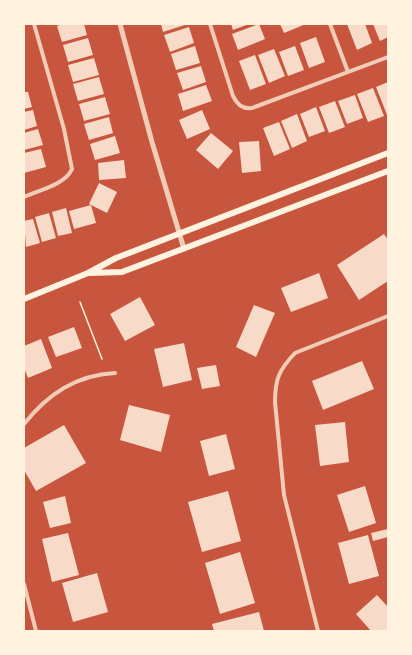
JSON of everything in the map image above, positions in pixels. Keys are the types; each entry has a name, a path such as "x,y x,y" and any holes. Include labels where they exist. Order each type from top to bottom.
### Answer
{"main road":[{"path":"24,299 88,274 116,258 388,153"},
{"path":"88,274 122,272 388,171"}],"street":[{"path":"24,196 54,185 70,174 72,169 64,130 34,24"},
{"path":"120,24 184,249"},
{"path":"210,24 233,96 237,105 242,108 252,108 388,57"},
{"path":"330,24 348,72"},
{"path":"318,631 284,494 275,402 275,388 278,374 295,353 388,316"},
{"path":"24,424 39,406 55,393 70,384 97,374 115,373"},
{"path":"24,584 36,631"}],"path":[{"path":"80,302 102,359"}],"building":[{"path":"63,24 84,24 87,35 62,42 57,26"},
{"path":"161,24 188,24 163,32"},
{"path":"231,24 249,24 233,30"},
{"path":"259,24 265,39 238,50 232,34"},
{"path":"280,24 306,24 284,33"},
{"path":"347,24 365,24 372,43 357,50"},
{"path":"373,24 388,24 388,37 380,41"},
{"path":"189,27 194,43 170,52 164,35"},
{"path":"316,37 325,62 309,68 300,43"},
{"path":"88,38 93,55 68,62 63,45"},
{"path":"195,46 200,63 176,70 171,54"},
{"path":"295,46 304,70 288,76 279,52"},
{"path":"274,49 285,76 269,83 258,55"},
{"path":"255,55 266,84 250,90 239,61"},
{"path":"94,58 99,75 73,82 68,65"},
{"path":"201,66 206,82 183,90 177,73"},
{"path":"99,77 104,94 78,101 73,84"},
{"path":"388,82 388,114 387,115 376,87"},
{"path":"206,85 212,101 183,111 178,94"},
{"path":"373,88 384,116 368,122 357,94"},
{"path":"24,92 28,92 32,107 24,109"},
{"path":"355,95 363,118 347,124 338,101"},
{"path":"105,97 110,114 84,121 79,104"},
{"path":"335,101 345,127 329,133 319,107"},
{"path":"316,107 325,131 309,137 300,114"},
{"path":"33,110 37,126 24,130 24,112"},
{"path":"202,110 210,129 187,139 179,120"},
{"path":"297,114 307,141 292,148 281,121"},
{"path":"109,117 113,133 89,140 84,124"},
{"path":"279,122 290,149 274,156 263,128"},
{"path":"38,129 43,145 24,150 24,133"},
{"path":"211,133 233,151 218,169 196,150"},
{"path":"115,136 120,153 95,160 90,144"},
{"path":"259,141 261,171 242,173 239,142"},
{"path":"41,149 46,167 24,173 24,153"},
{"path":"124,160 126,178 99,180 98,163"},
{"path":"99,183 117,192 107,213 89,204"},
{"path":"91,205 96,223 74,229 69,211"},
{"path":"66,208 72,233 58,236 52,212"},
{"path":"49,213 56,238 42,242 35,217"},
{"path":"33,219 40,243 26,247 24,221"},
{"path":"384,234 388,240 388,281 359,300 337,265"},
{"path":"319,273 328,298 291,312 281,288"},
{"path":"140,297 155,325 125,341 110,314"},
{"path":"254,305 275,313 256,357 236,347"},
{"path":"74,327 82,348 56,357 48,337"},
{"path":"41,339 52,368 28,378 24,368 24,346"},
{"path":"184,343 192,380 163,387 154,349"},
{"path":"362,361 374,389 323,410 312,381"},
{"path":"216,365 220,386 202,389 197,368"},
{"path":"129,405 170,415 161,452 120,440"},
{"path":"345,422 349,462 320,466 315,425"},
{"path":"64,425 86,463 36,491 24,470 24,448"},
{"path":"226,434 235,469 209,476 200,441"},
{"path":"365,486 376,523 349,532 337,495"},
{"path":"228,491 241,541 202,552 188,502"},
{"path":"65,496 71,523 50,528 43,502"},
{"path":"388,529 388,537 373,541 371,533"},
{"path":"68,533 79,575 52,582 42,539"},
{"path":"368,535 379,576 349,584 338,543"},
{"path":"240,552 255,603 220,614 205,563"},
{"path":"97,573 108,612 73,622 62,583"},
{"path":"377,595 388,607 388,631 371,631 356,614"},
{"path":"259,612 264,631 214,631 212,624"}]}
